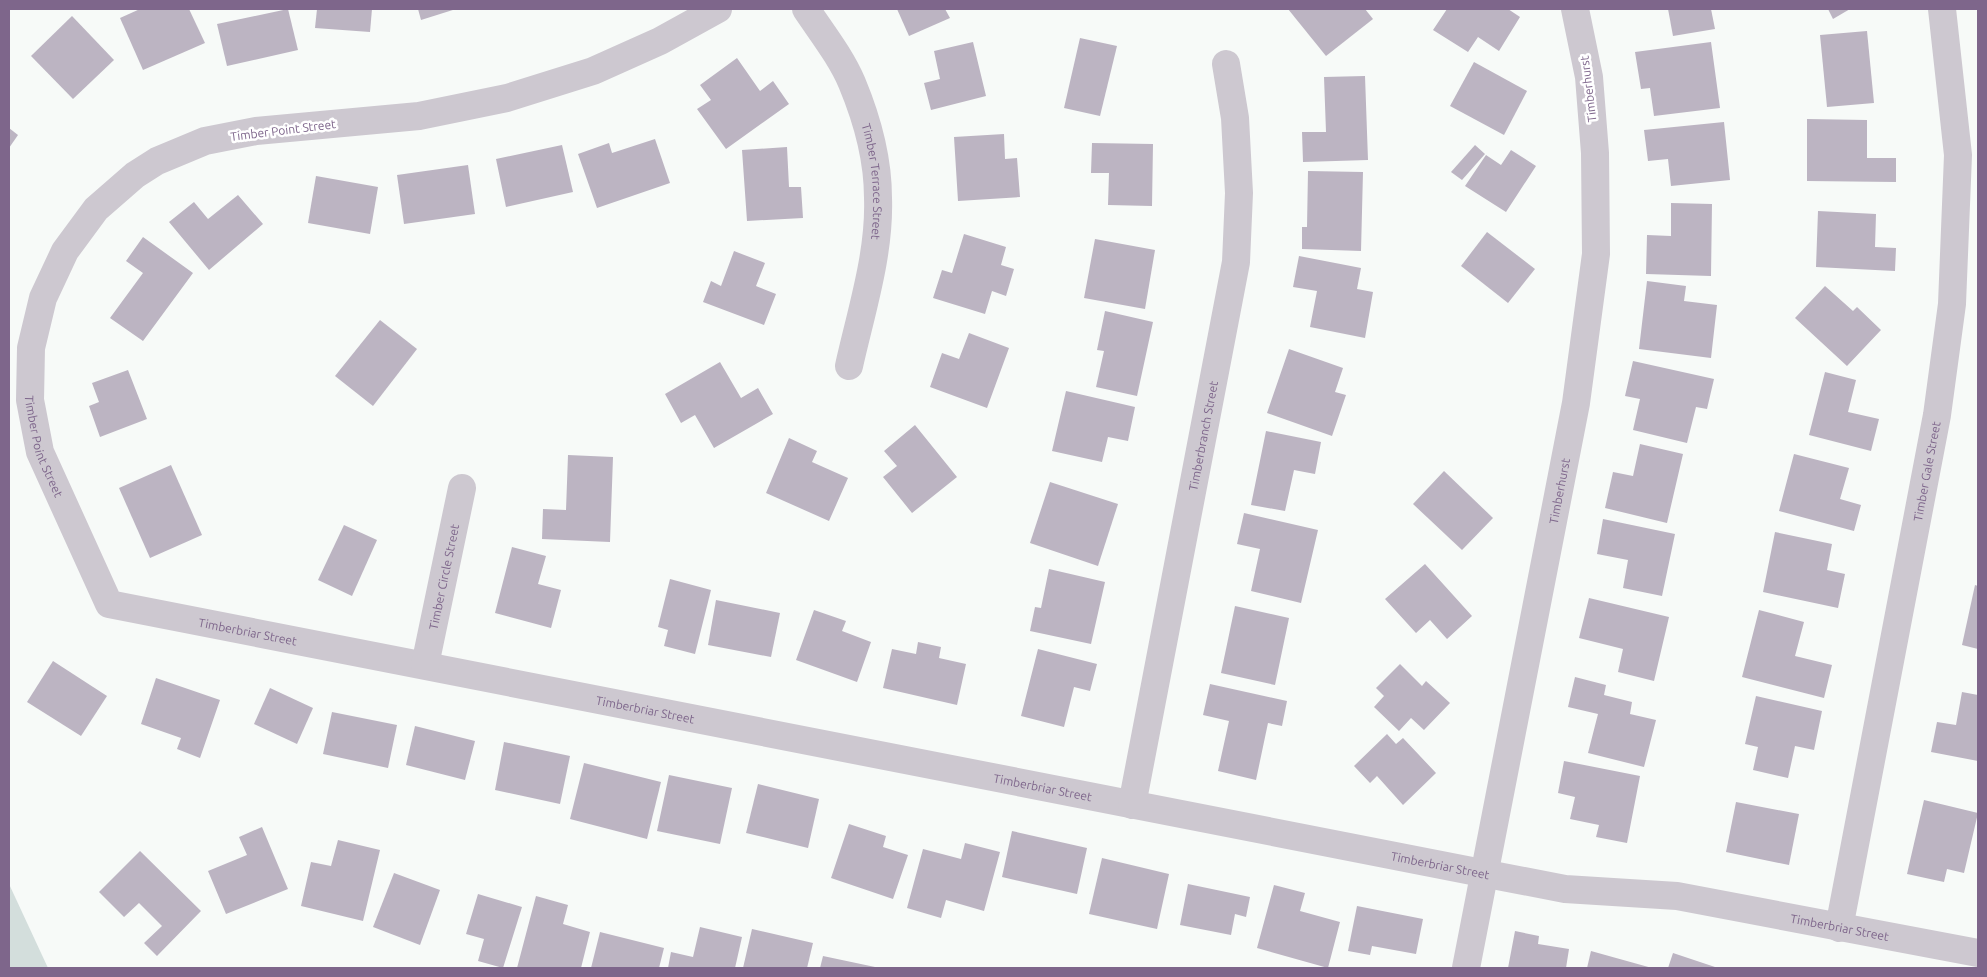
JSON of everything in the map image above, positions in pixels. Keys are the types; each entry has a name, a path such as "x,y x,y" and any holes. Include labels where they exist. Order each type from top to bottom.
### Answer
{"street":[{"name":"Timber Point Street","path":"109,604 40,452 30,400 31,348 43,298 65,250 96,209 142,170 157,161 205,141 256,131 419,116 507,98 593,70 660,41 718,9"},
{"name":"Timber Terrace Street","path":"806,9 852,82 871,138 878,196 874,255 850,366"},
{"name":"Timberhurst","path":"1466,968 1482,873 1576,403 1596,254 1595,153 1589,77 1575,9"},
{"name":"Timber Gale Street","path":"1839,928 1937,415 1952,304 1958,155 1942,9"},
{"name":"Timberbranch Street","path":"1132,804 1236,262 1239,193 1235,118 1226,64"},
{"name":"Timber Circle Street","path":"425,665 462,488"},
{"name":"Timberbriar Street","path":"109,604 1564,889 1677,896 1978,953"}],"shaded area":[{"path":"9,884 48,968 9,968"}],"building":[{"path":"140,9 189,9 205,43 143,70 120,18"},
{"path":"288,9 298,50 227,66 217,24"},
{"path":"317,9 372,9 370,32 315,28"},
{"path":"418,9 456,9 421,20"},
{"path":"897,9 945,9 950,18 909,36"},
{"path":"1288,9 1365,9 1373,19 1326,56"},
{"path":"1447,9 1508,9 1520,17 1499,51 1478,37 1468,52 1433,30"},
{"path":"1668,9 1711,9 1715,29 1673,36"},
{"path":"1828,9 1850,9 1833,19"},
{"path":"72,16 114,60 73,99 31,56"},
{"path":"1867,31 1874,103 1827,107 1820,35"},
{"path":"1080,38 1117,46 1100,116 1064,108"},
{"path":"973,42 986,96 931,110 924,83 940,79 934,51"},
{"path":"1711,42 1720,108 1654,116 1650,88 1641,89 1635,52"},
{"path":"737,58 760,91 773,81 789,104 726,149 697,109 711,100 700,85"},
{"path":"1474,62 1527,91 1504,135 1450,106"},
{"path":"1365,76 1368,160 1303,162 1302,132 1326,132 1324,77"},
{"path":"1807,119 1867,120 1867,158 1896,158 1896,182 1807,181"},
{"path":"1724,122 1730,180 1671,186 1668,159 1648,161 1644,130"},
{"path":"9,128 18,135 9,148"},
{"path":"1004,134 1005,159 1017,158 1020,197 958,201 954,137"},
{"path":"655,139 670,183 597,208 578,154 609,143 612,153"},
{"path":"1092,143 1153,144 1152,206 1108,205 1109,173 1091,173"},
{"path":"562,145 573,192 506,207 496,159"},
{"path":"1475,145 1485,154 1462,180 1451,172"},
{"path":"787,147 789,187 801,187 803,218 747,221 742,150"},
{"path":"1511,150 1536,166 1506,212 1465,186 1486,155 1501,165"},
{"path":"468,165 475,214 404,224 397,175"},
{"path":"1308,171 1363,172 1361,251 1302,249 1302,227 1307,227"},
{"path":"316,176 378,187 370,234 308,223"},
{"path":"238,195 263,224 209,270 169,222 194,202 208,219"},
{"path":"1671,203 1712,204 1711,276 1646,274 1647,235 1671,236"},
{"path":"1818,211 1876,214 1875,247 1896,248 1895,271 1816,267"},
{"path":"1487,232 1535,269 1508,303 1461,266"},
{"path":"964,234 1006,247 1001,265 1014,269 1006,296 992,291 985,314 933,298 942,270 952,273"},
{"path":"143,237 193,273 143,341 110,318 143,273 126,261"},
{"path":"1095,239 1155,250 1145,309 1084,298"},
{"path":"734,251 765,263 756,286 776,294 764,325 703,302 711,281 721,286"},
{"path":"1299,256 1361,268 1357,289 1373,292 1365,338 1310,327 1317,291 1293,287"},
{"path":"1647,281 1686,286 1684,301 1717,305 1711,358 1639,349"},
{"path":"1825,286 1853,311 1857,307 1881,330 1847,366 1795,318"},
{"path":"1105,311 1153,322 1137,396 1096,387 1104,351 1097,350"},
{"path":"380,320 417,349 373,406 335,376"},
{"path":"969,333 1009,348 987,408 930,387 942,353 959,359"},
{"path":"1289,349 1343,368 1335,392 1346,395 1332,436 1267,413"},
{"path":"1633,361 1714,379 1707,409 1696,407 1687,443 1633,430 1640,399 1625,396"},
{"path":"720,362 741,398 758,388 773,414 714,448 695,415 681,423 665,394"},
{"path":"128,370 147,419 100,437 89,406 99,402 92,383"},
{"path":"1825,372 1856,380 1848,412 1879,419 1871,451 1809,435"},
{"path":"1066,391 1135,407 1128,441 1108,437 1102,462 1052,451"},
{"path":"915,425 957,477 912,513 883,477 897,466 884,451"},
{"path":"1266,431 1321,442 1315,474 1294,470 1285,511 1251,505"},
{"path":"789,438 817,451 812,462 848,478 829,521 766,493"},
{"path":"1640,444 1683,454 1667,523 1605,508 1613,472 1633,476"},
{"path":"1794,454 1849,468 1840,499 1861,505 1854,531 1779,511"},
{"path":"568,455 613,457 610,542 542,539 543,509 566,510"},
{"path":"171,465 202,535 150,558 119,488"},
{"path":"1444,471 1493,518 1462,550 1413,504"},
{"path":"1050,482 1118,504 1098,566 1030,543"},
{"path":"1244,513 1318,530 1301,603 1251,591 1260,549 1237,544"},
{"path":"1603,519 1675,534 1662,596 1623,588 1628,560 1597,554"},
{"path":"344,525 377,540 352,596 318,580"},
{"path":"1775,532 1832,544 1827,570 1845,574 1838,608 1763,592"},
{"path":"512,547 546,556 538,584 561,590 551,628 495,613"},
{"path":"1425,564 1472,616 1447,639 1430,620 1416,633 1385,599"},
{"path":"1049,569 1105,582 1091,644 1030,631 1035,607 1041,608"},
{"path":"670,579 711,590 695,654 664,646 668,630 658,627"},
{"path":"1975,585 1978,586 1978,649 1962,645"},
{"path":"1589,598 1669,617 1654,681 1618,672 1623,649 1579,638"},
{"path":"716,600 780,613 771,657 708,645"},
{"path":"1235,606 1289,618 1275,685 1221,673"},
{"path":"814,610 846,621 842,631 871,642 857,682 796,660"},
{"path":"1759,610 1804,622 1795,656 1832,665 1824,698 1742,677"},
{"path":"918,642 941,647 939,658 966,664 957,705 883,688 892,649 916,654"},
{"path":"1038,649 1097,664 1090,691 1074,687 1064,727 1021,716"},
{"path":"53,661 107,696 81,736 27,702"},
{"path":"1400,664 1422,686 1426,681 1450,703 1424,730 1411,718 1399,731 1374,707 1384,696 1376,688"},
{"path":"1575,677 1606,685 1604,695 1632,702 1630,714 1656,720 1644,767 1588,753 1598,714 1568,707"},
{"path":"156,678 220,700 200,758 177,749 181,738 141,724"},
{"path":"1210,684 1287,701 1282,726 1268,723 1256,780 1218,771 1229,721 1203,715"},
{"path":"270,688 313,708 297,744 254,724"},
{"path":"1962,692 1978,695 1978,761 1931,752 1937,722 1956,725"},
{"path":"1756,696 1822,711 1814,750 1795,746 1788,778 1753,770 1758,747 1745,744"},
{"path":"332,712 397,725 388,768 323,754"},
{"path":"415,726 475,741 465,780 406,765"},
{"path":"1387,734 1396,744 1403,738 1436,773 1403,805 1377,776 1370,783 1354,766"},
{"path":"504,742 570,756 560,804 495,790"},
{"path":"1564,761 1640,776 1627,843 1596,837 1599,825 1570,819 1575,797 1558,793"},
{"path":"584,763 661,782 647,839 570,819"},
{"path":"669,775 732,788 720,844 657,831"},
{"path":"758,784 819,799 808,848 746,833"},
{"path":"1924,800 1978,813 1964,873 1947,869 1944,882 1907,874"},
{"path":"1736,802 1799,814 1789,865 1726,852"},
{"path":"849,824 886,836 883,847 908,855 893,899 831,878"},
{"path":"262,827 288,889 226,914 208,871 247,855 239,837"},
{"path":"1012,831 1087,848 1077,894 1002,877"},
{"path":"338,840 380,850 363,921 301,906 311,862 331,866"},
{"path":"965,843 1000,852 984,911 946,900 941,918 907,908 923,849 961,859"},
{"path":"140,851 201,911 157,956 144,943 162,926 139,903 124,917 99,892"},
{"path":"1102,858 1169,874 1157,929 1089,914"},
{"path":"394,873 440,890 420,945 373,927"},
{"path":"1188,884 1250,897 1246,917 1235,914 1231,935 1180,925"},
{"path":"1274,885 1305,893 1300,911 1340,922 1328,968 1257,948"},
{"path":"478,894 522,907 503,968 478,961 484,939 466,934"},
{"path":"536,896 568,905 563,924 590,932 581,968 517,968"},
{"path":"1357,906 1423,919 1416,954 1372,946 1370,955 1348,951"},
{"path":"700,927 742,937 735,968 668,968 671,952 693,957"},
{"path":"752,929 813,943 807,968 743,968"},
{"path":"1515,931 1539,936 1538,944 1569,949 1566,968 1508,968"},
{"path":"600,932 664,948 659,968 591,968"},
{"path":"1591,951 1652,968 1587,968"},
{"path":"1673,953 1718,968 1668,968"},
{"path":"823,956 875,967 875,968 820,968"}]}
